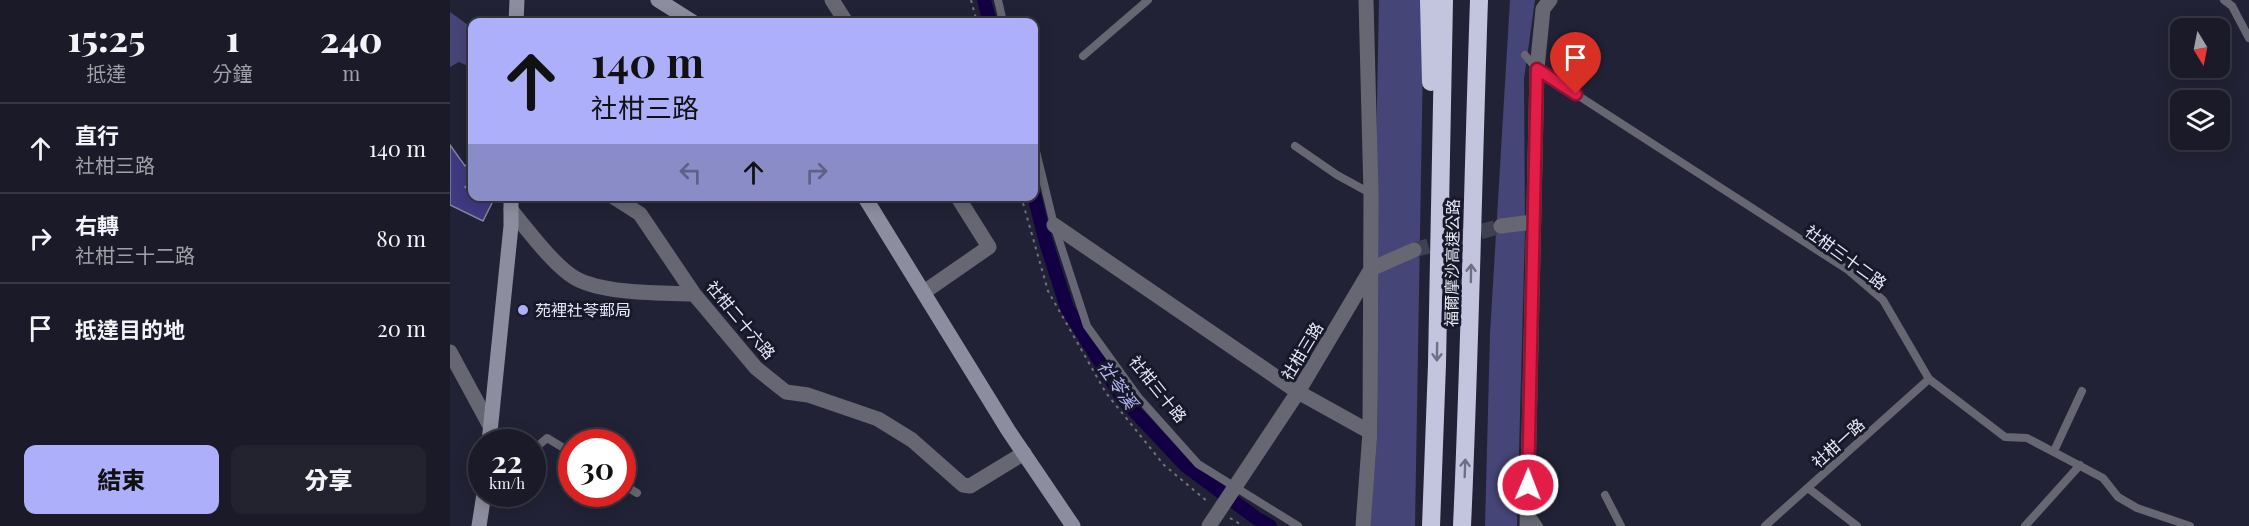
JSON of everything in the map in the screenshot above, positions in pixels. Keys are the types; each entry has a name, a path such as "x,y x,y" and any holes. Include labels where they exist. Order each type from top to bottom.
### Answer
{"highway":[{"path":"1428,0 1438,317"},
{"name":"福爾摩沙高速公路","path":"1431,526 1438,317 1444,0"},
{"name":"福爾摩沙高速公路","path":"1462,526 1479,0"},
{"path":"1472,209 1491,0"}],"street":[{"path":"516,18 517,0"},
{"path":"658,0 681,18"},
{"path":"832,0 843,18"},
{"path":"1363,526 1370,432 1371,269 1366,0"},
{"path":"1527,526 1537,69 1543,9 1550,0"},
{"name":"社柑二十六路","path":"620,201 640,214 694,294 756,368 786,393 808,395 878,419 912,440 963,485 970,486 977,483 1024,453"},
{"path":"867,201 1072,526"},
{"path":"924,292 989,247 960,201"},
{"path":"511,203 555,261 575,278 618,291 694,294"},
{"path":"490,429 511,226 511,203"},
{"path":"1502,226 1533,222"},
{"path":"1054,225 1298,392 1370,432"},
{"path":"1371,269 1414,250"},
{"name":"社柑三路","path":"1209,526 1298,392 1371,269"},
{"path":"450,352 490,426"},
{"path":"479,526 482,507"}],"lane":[{"path":"998,0 1003,18"},
{"path":"1083,56 1148,0"},
{"path":"2224,0 2232,6 2249,39"},
{"name":"社柑三十二路","path":"1525,55 1537,69 1848,270 1883,300 1929,379 2005,437 2027,438 2103,478 2118,497 2137,508 2190,526"},
{"path":"1295,147 1371,194"},
{"name":"社柑三十路","path":"1038,159 1054,225 1087,326 1139,398 1198,464 1298,526"},
{"name":"社柑一路","path":"1765,526 1929,379"},
{"path":"2054,451 2082,391"},
{"path":"2025,526 2080,465"},
{"path":"1808,488 1857,526"},
{"path":"1605,495 1621,526"},
{"path":"1528,509 1539,526"}],"path":[{"path":"971,0 975,18"}],"shaded area":[{"path":"1379,0 1424,0 1415,526 1370,526 1378,426 1374,253"},
{"path":"1510,0 1535,0 1524,79 1525,230 1517,526 1485,526 1490,334"},
{"path":"450,12 468,25 468,66 459,62 450,67"}],"building":[{"path":"450,145 465,166 468,163 468,185 465,187 468,189 468,201 492,203 483,221 450,205"}],"waterway":[{"name":"社苓溪","path":"984,0 989,18"},
{"name":"社苓溪","path":"1036,201 1067,308 1123,399 1186,466 1270,526"}],"tunnel":[{"path":"1414,250 1501,226"}],"place":[{"name":"苑裡社苓郵局","path":"523,310"}],"route":[{"path":"1528,485 1537,69 1576,94"}]}
